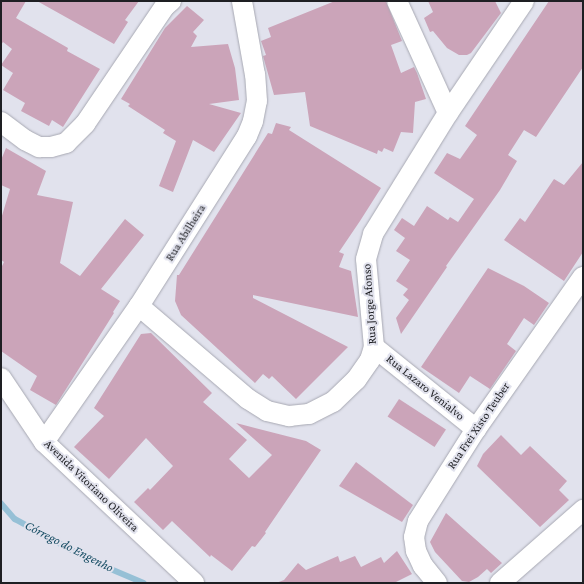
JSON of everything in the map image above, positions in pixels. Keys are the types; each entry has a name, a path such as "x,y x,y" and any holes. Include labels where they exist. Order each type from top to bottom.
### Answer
{"street":[{"path":"1,122 25,140 39,147 51,147 66,143 85,124 165,6 171,1"},
{"name":"Rua Abilheira","path":"44,442 139,306 247,136 253,121 257,101 256,75 242,1"},
{"path":"396,1 448,113"},
{"name":"Rua Jorge Afonso","path":"139,306 248,399 267,411 289,416 309,414 333,402 356,380 370,360 374,347 366,259 373,234 448,113 524,1"},
{"name":"Rua Frei Xisto Teuber","path":"437,583 423,566 416,551 414,537 418,521 476,429 583,277"},
{"name":"Rua Lazaro Venialvo","path":"374,347 476,429"},
{"name":"Avenida Vitoriano Oliveira","path":"1,378 44,442 194,583"},
{"path":"500,583 583,510"}],"building":[{"path":"1,1 26,1 16,18 68,48 67,51 100,69 63,127 52,120 49,126 21,111 25,103 3,90 13,73 1,65 12,49 3,42 1,45"},
{"path":"37,1 139,1 125,20 128,22 114,44"},
{"path":"335,1 386,1 402,41 391,45 401,73 414,67 417,73 426,99 415,102 413,133 401,132 393,152 384,148 382,152 378,150 377,154 310,126 305,92 274,95 263,56 266,55 261,41 271,37 268,28"},
{"path":"428,1 495,1 501,13 471,53 467,55 459,55 447,48 433,31 430,32 424,18 433,12"},
{"path":"549,1 583,1 583,67 536,137 524,130 508,155 517,161 500,190 446,266 447,267 401,334 396,318 409,300 403,295 408,289 396,281 410,260 396,251 405,238 394,230 402,218 414,226 427,206 448,220 450,217 458,222 474,199 434,173 447,153 460,159 477,135 465,126"},
{"path":"187,6 204,20 193,32 197,36 191,47 228,44 235,68 239,100 209,104 241,113 214,152 193,140 173,192 159,186 176,141 163,133 165,130 128,106 130,104 121,99 165,28"},
{"path":"276,123 291,127 289,130 381,188 339,252 344,254 339,267 351,271 358,317 253,295 253,298 348,347 296,399 272,376 269,379 263,374 255,383 181,315 175,301 177,275 179,275 268,133 272,134"},
{"path":"6,148 46,171 37,195 73,202 60,263 80,276 125,219 144,235 101,289 120,301 56,405 30,390 37,376 1,351 1,268 4,262 1,260 1,219 10,189 1,185 1,160"},
{"path":"583,162 583,252 564,281 504,240 520,218 525,222 554,179 564,185"},
{"path":"488,268 524,286 549,303 534,325 524,318 507,344 516,351 490,389 470,376 459,393 421,367"},
{"path":"151,333 212,393 203,402 247,440 229,459 249,478 272,455 236,423 306,441 321,450 265,532 266,533 255,547 252,546 232,571 211,555 210,557 172,521 163,530 134,502 148,488 150,490 173,466 146,438 109,479 74,447 104,416 94,408 141,334"},
{"path":"399,399 446,429 435,447 388,417"},
{"path":"501,435 521,455 530,446 567,481 559,490 569,500 540,527 477,466 483,454"},
{"path":"356,462 413,505 402,522 339,486"},
{"path":"446,513 502,563 491,573 487,569 478,577 469,582 462,581 435,552 430,542"},
{"path":"397,551 412,574 394,583 276,583 284,580 298,563 306,570 338,556 340,562 355,556 361,567 381,557 384,563"}],"waterway":[{"name":"Córrego do Engenho","path":"1,503 15,519 92,561 144,583"}]}
